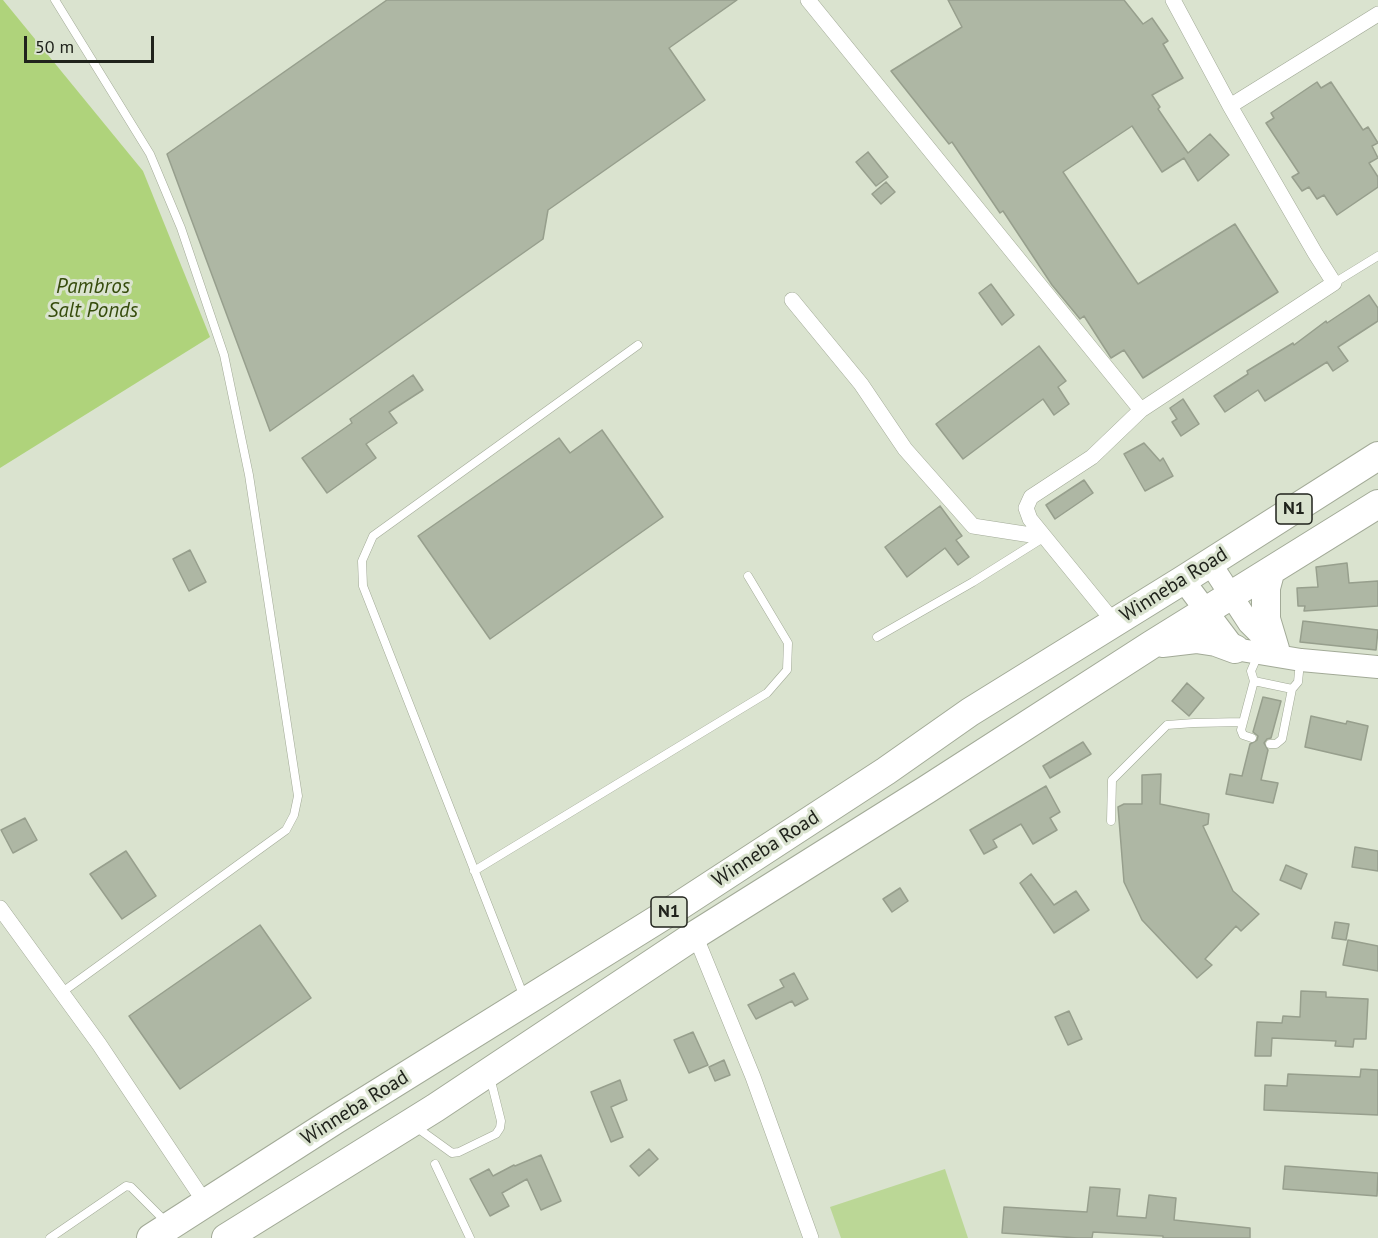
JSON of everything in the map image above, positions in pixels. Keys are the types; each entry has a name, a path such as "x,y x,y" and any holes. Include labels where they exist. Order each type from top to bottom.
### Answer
{"highway":[{"name":"Winneba Road","path":"161,1232 679,906 886,771 970,712 1378,456"},
{"name":"Winneba Road","path":"226,1238 257,1230 411,1123 695,936 1151,645 1378,504"},
{"path":"1151,645 1196,639 1271,654 1266,619 1266,588 1270,573"},
{"path":"403,1078 411,1078 425,1086 435,1108"}],"street":[{"path":"808,0 1141,410"},
{"path":"1114,622 1030,519 1026,508 1030,497 1092,456 1141,410 1334,283 1230,106 1173,0"},
{"path":"1230,106 1378,15"},
{"path":"792,300 861,384 904,449 973,526 1044,537"},
{"path":"1210,563 1271,654"},
{"path":"1183,580 1206,611 1271,654 1378,666"},
{"path":"0,908 99,1044 206,1204"},
{"path":"695,936 753,1077 811,1238"}],"lane":[{"path":"55,0 150,154 181,228 225,355 249,475 298,796 294,815 286,830 62,993"},
{"path":"1334,283 1378,256"},
{"path":"526,1002 363,586 362,561 373,536 638,345"},
{"path":"877,636 973,582 1044,537"},
{"path":"474,871 767,693 788,670 788,644 748,576"},
{"path":"1252,738 1243,735 1241,730 1254,681 1251,671 1271,654 1298,682 1292,689 1282,739 1276,744 1270,744"},
{"path":"1254,681 1292,689"},
{"path":"1111,821 1112,780 1167,725 1242,722"},
{"path":"411,1123 452,1153 459,1152 496,1134 501,1120 489,1072"},
{"path":"435,1164 470,1238"},
{"path":"50,1238 126,1186 131,1187 161,1232"}],"shaded area":[{"path":"945,1169 968,1238 841,1238 830,1207"}],"water":[{"name":"Pambros Salt Ponds","path":"0,0 3,0 143,171 210,337 0,468"}],"building":[{"path":"387,0 737,0 669,48 705,100 548,210 543,239 270,431 167,154"},
{"path":"948,0 1124,0 1143,24 1152,18 1168,41 1163,44 1183,78 1152,95 1160,107 1158,109 1188,153 1210,134 1229,155 1198,181 1184,158 1162,172 1132,126 1063,172 1138,284 1235,224 1278,292 1143,378 1124,350 1111,358 1084,316 1080,319 1052,285 1003,211 1000,213 952,142 949,144 891,71 962,27"},
{"path":"1317,82 1321,88 1331,82 1363,130 1368,127 1378,143 1372,146 1378,158 1369,163 1378,177 1378,187 1337,215 1324,195 1317,199 1309,187 1302,191 1292,177 1299,173 1266,123 1274,118 1271,113"},
{"path":"868,152 888,177 876,186 856,162"},
{"path":"886,182 895,192 881,204 872,194"},
{"path":"991,284 1014,315 1002,325 979,293"},
{"path":"1369,295 1378,308 1378,321 1338,347 1348,361 1333,371 1327,362 1265,401 1258,390 1225,412 1214,396 1248,374 1247,371 1293,343 1294,345 1326,321 1327,323"},
{"path":"1039,346 1066,381 1058,387 1069,404 1054,415 1043,399 963,459 936,424"},
{"path":"413,375 423,390 389,412 397,423 366,444 376,458 327,493 302,458 352,423 350,419"},
{"path":"1183,399 1199,424 1181,436 1172,422 1177,419 1170,408"},
{"path":"602,430 663,517 490,639 418,536 559,438 570,453"},
{"path":"1144,443 1160,461 1163,458 1173,476 1145,491 1124,454"},
{"path":"1084,480 1093,493 1055,519 1046,505"},
{"path":"940,506 962,536 956,540 969,557 958,565 945,548 907,577 885,547"},
{"path":"190,550 206,582 189,591 173,559"},
{"path":"1347,563 1349,583 1378,581 1378,606 1304,611 1305,606 1298,606 1297,588 1318,587 1316,567"},
{"path":"1303,621 1378,630 1376,650 1300,642"},
{"path":"1187,683 1204,698 1189,716 1172,701"},
{"path":"1263,697 1281,701 1271,738 1264,743 1268,750 1261,780 1278,783 1273,803 1226,794 1230,774 1242,776 1250,744 1257,740 1258,736 1253,732"},
{"path":"1311,716 1346,724 1347,721 1368,726 1361,760 1305,747"},
{"path":"1083,742 1091,754 1050,778 1043,766"},
{"path":"1161,774 1160,804 1209,814 1208,824 1203,826 1233,891 1259,914 1241,931 1236,926 1205,959 1212,965 1197,978 1142,920 1124,882 1118,807 1124,804 1142,804 1142,775"},
{"path":"1046,786 1060,812 1050,818 1057,830 1033,844 1021,824 993,840 997,847 984,854 970,830"},
{"path":"25,818 37,840 13,853 1,830"},
{"path":"1355,847 1378,851 1378,871 1352,867"},
{"path":"126,851 156,896 122,919 90,874"},
{"path":"1286,865 1307,874 1301,889 1280,880"},
{"path":"1031,874 1054,905 1076,891 1089,910 1054,933 1020,883"},
{"path":"900,888 908,901 892,912 883,899"},
{"path":"1335,922 1349,924 1346,940 1332,938"},
{"path":"260,925 311,998 180,1089 129,1016"},
{"path":"1348,940 1378,946 1378,971 1343,965"},
{"path":"794,973 808,999 795,1006 792,1001 756,1019 748,1005 784,987 780,980"},
{"path":"1301,991 1326,992 1326,997 1368,999 1366,1039 1354,1039 1353,1047 1335,1046 1336,1041 1272,1038 1271,1056 1255,1056 1257,1022 1282,1023 1283,1016 1300,1017"},
{"path":"1069,1011 1082,1039 1068,1045 1055,1017"},
{"path":"693,1032 708,1065 689,1073 674,1040"},
{"path":"724,1060 730,1075 715,1081 709,1067"},
{"path":"1361,1069 1378,1070 1378,1115 1264,1110 1265,1085 1287,1086 1288,1074 1360,1077"},
{"path":"620,1080 627,1100 611,1107 623,1137 611,1142 591,1092"},
{"path":"649,1149 658,1159 639,1176 630,1166"},
{"path":"541,1155 561,1201 541,1210 527,1179 502,1193 509,1206 490,1216 470,1179 489,1169 493,1176"},
{"path":"1285,1166 1378,1173 1377,1196 1283,1189"},
{"path":"1090,1187 1120,1189 1117,1216 1146,1218 1149,1195 1176,1198 1174,1220 1250,1228 1250,1238 1163,1238 1163,1236 1093,1232 1092,1238 1078,1238 1002,1233 1004,1207 1087,1212"}]}
